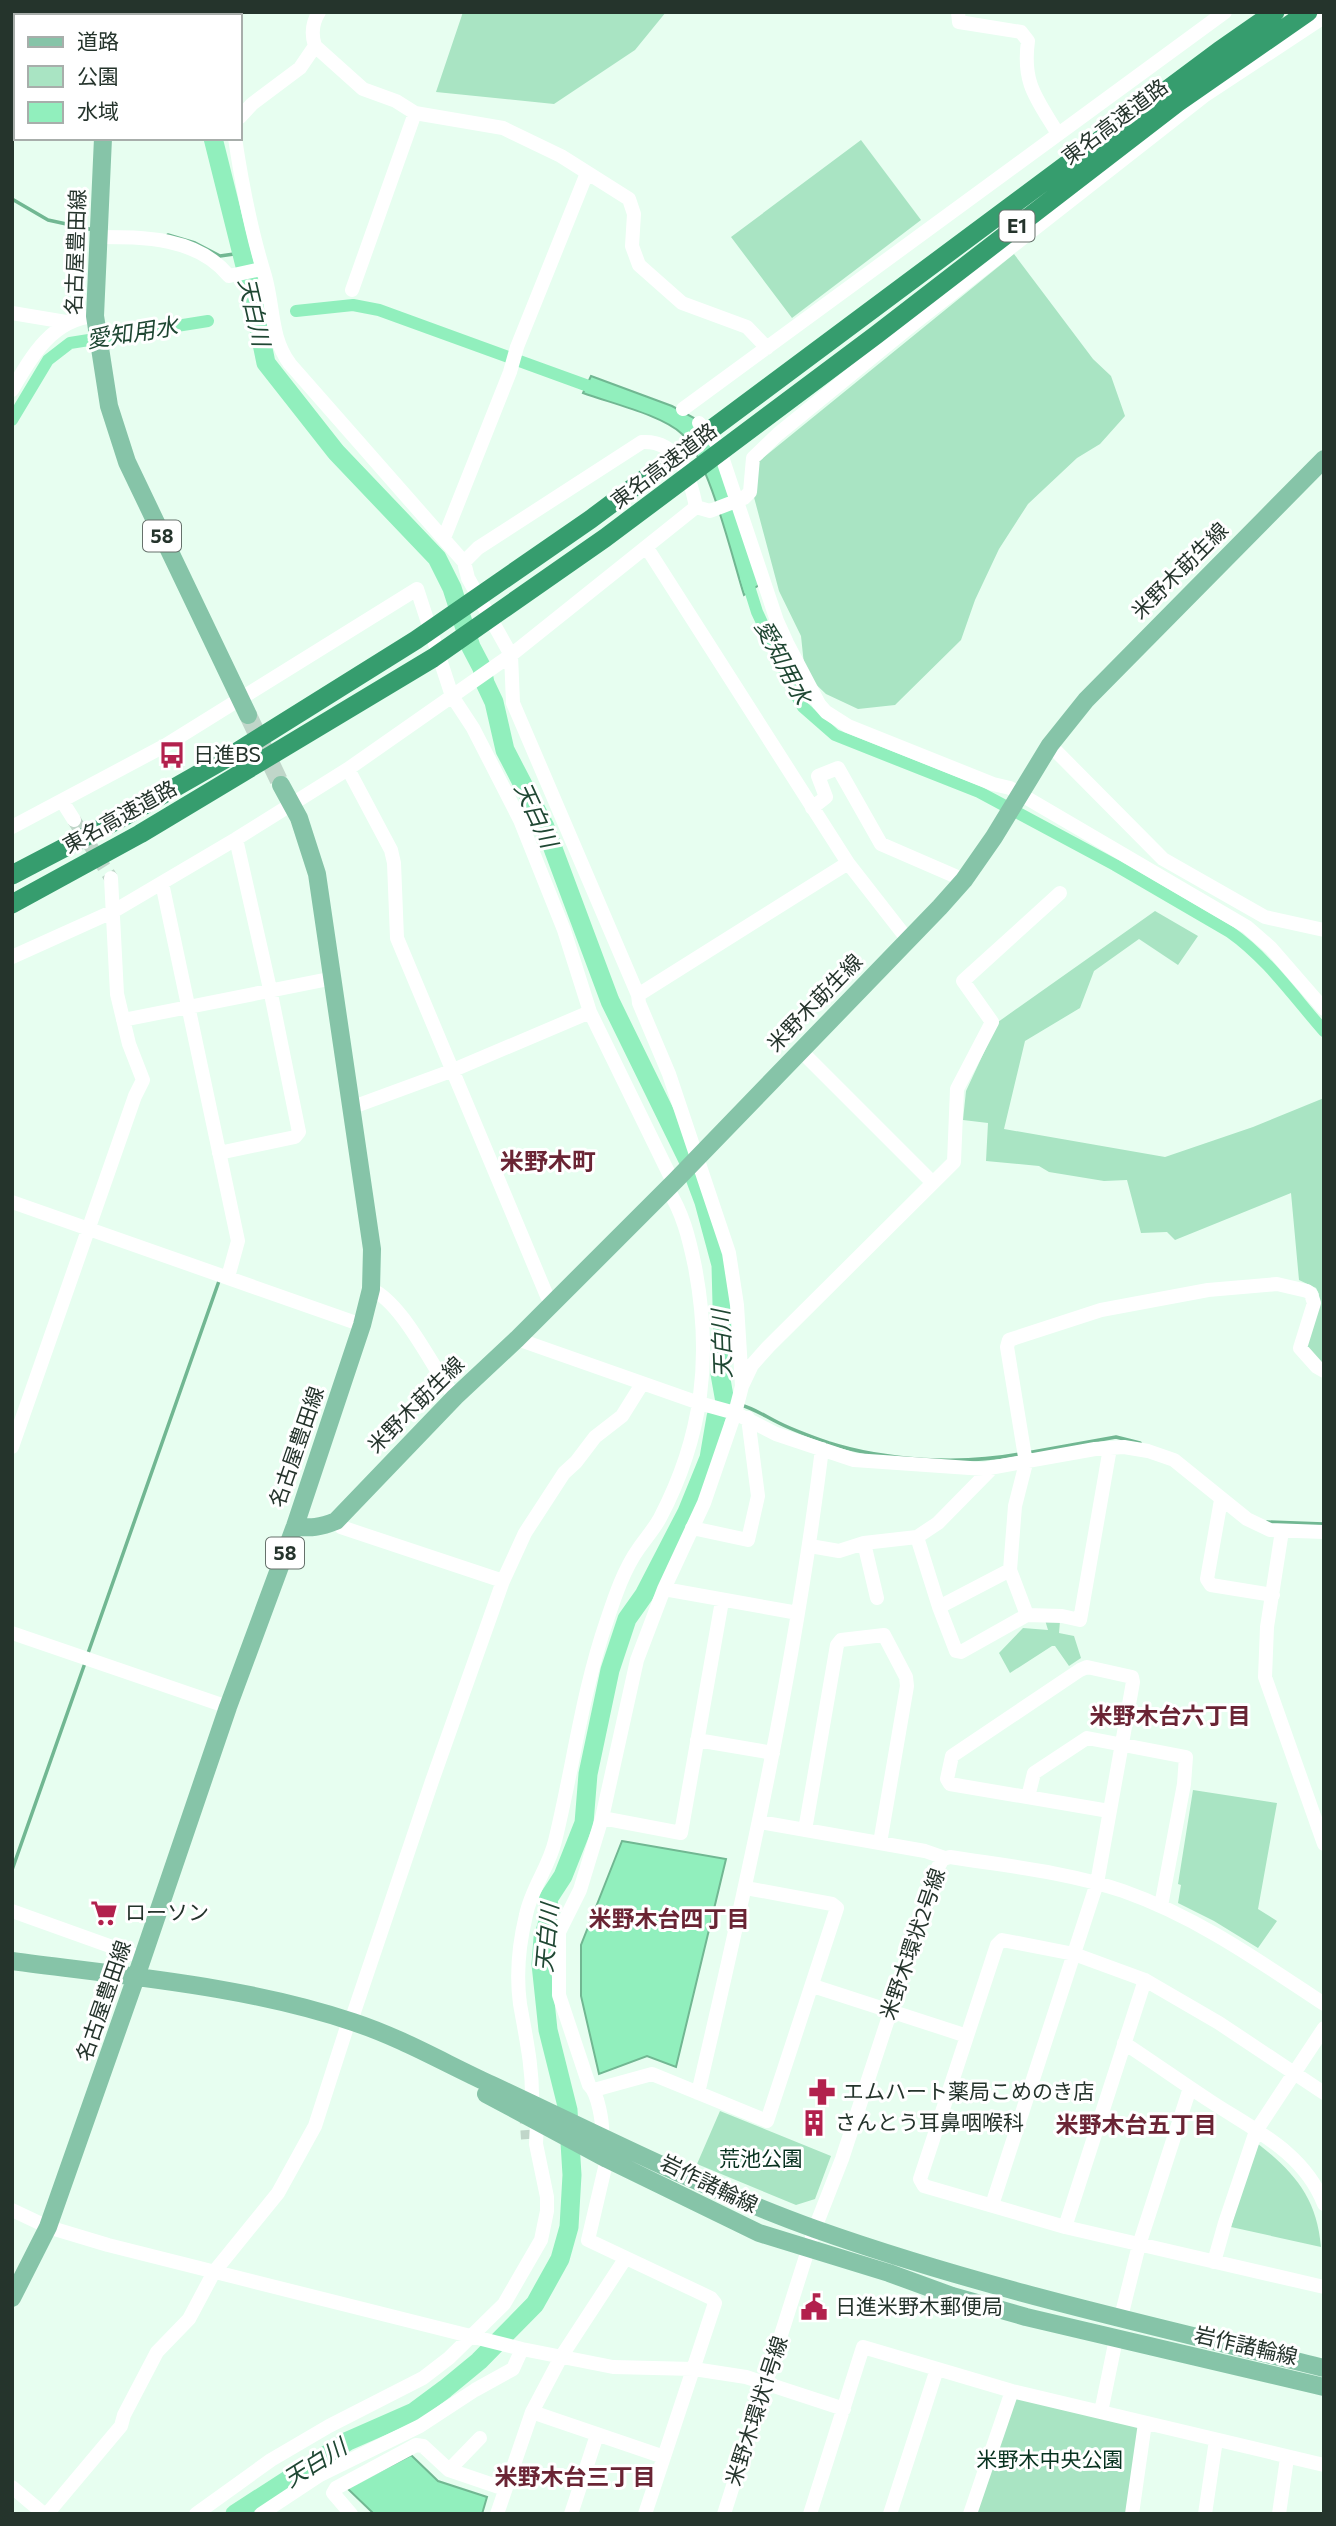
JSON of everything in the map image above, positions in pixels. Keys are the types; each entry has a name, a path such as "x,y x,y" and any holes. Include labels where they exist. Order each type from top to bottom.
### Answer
{"highway":[{"name":"東名高速道路","path":"12,875 125,816 232,755 416,639 591,519 666,463 708,424 1275,12"},
{"name":"東名高速道路","path":"12,904 151,827 433,658 605,538 876,335 1177,103 1308,12"}],"main road":[{"name":"名古屋豊田線","path":"103,140 95,319 109,406 127,462 248,715"},
{"name":"米野木莇生線","path":"335,1521 455,1397 672,1184 964,880 1050,745 1086,700 1324,459"},
{"name":"名古屋豊田線","path":"12,2298 48,2227 228,1707 295,1526 372,1289 372,1249 317,874 299,818 281,785"},
{"path":"295,1526 324,1526 335,1521"},
{"name":"岩作諸輪線","path":"12,1961 225,1991 394,2038 532,2103 598,2144 752,2230 889,2273 951,2296 1116,2339 1324,2387"},
{"name":"岩作諸輪線","path":"349,2025 540,2123 815,2228 995,2284 1324,2368"}],"street":[{"path":"319,12 314,21 312,37 315,46 363,89 396,101 415,113 503,128 561,156 629,199 634,214 632,246 639,265 682,303 747,327 767,348"},
{"path":"958,12 959,22 1021,32 1028,41 1025,63 1030,86 1058,134"},
{"path":"683,409 1225,12"},
{"path":"696,507 713,511 737,502 750,492 753,458 778,434 913,324 1204,96 1324,17"},
{"path":"242,115 252,103 300,68 315,46"},
{"path":"352,290 415,113"},
{"path":"235,140 274,331 285,357 464,562 468,578 505,658 513,703 638,995 675,1092 729,1254 737,1305 742,1415 758,1496 748,1540 692,1528"},
{"path":"444,538 587,173"},
{"path":"98,237 142,237 189,247 224,269 229,276 261,269"},
{"path":"12,313 66,322 64,324"},
{"path":"12,390 27,364 64,324 95,319"},
{"path":"708,424 718,445 777,621 815,697 826,712 848,726 1019,795 1247,927 1271,948 1324,1009"},
{"path":"464,562 478,548 642,442 656,441 674,452 692,489 696,507"},
{"path":"12,957 114,911 292,806 505,658 696,507"},
{"path":"647,548 848,863 908,940"},
{"path":"12,827 166,745 417,589 452,696 473,728 520,820 564,930 590,1012 672,1184 689,1236 703,1310 704,1337 694,1435 660,1518 628,1568 599,1646 554,1845 526,1911 519,1950 518,2024 525,2080"},
{"path":"1050,745 1163,859 1265,916 1324,930"},
{"path":"812,808 826,797 818,776 838,768 881,844 964,880"},
{"path":"348,769 391,850 394,863 397,938 451,1071 552,1303"},
{"path":"62,801 74,820"},
{"path":"219,1153 295,1136 299,1132 236,839"},
{"path":"638,995 848,863"},
{"path":"12,1447 135,1096 143,1080 129,1044 117,994 111,878"},
{"path":"162,883 238,1241 229,1277"},
{"path":"742,1386 752,1365 768,1347 954,1162 957,1089 992,1022 963,981 1060,893"},
{"path":"123,1020 334,978"},
{"path":"353,1107 451,1071 590,1012"},
{"path":"801,1051 933,1183"},
{"path":"12,1202 362,1325"},
{"path":"1027,1615 1010,1570 1016,1506 1026,1463 1007,1347 1009,1340 1014,1336 1101,1310 1144,1300 1208,1290 1277,1284 1307,1291 1313,1297 1314,1303 1300,1348 1324,1371"},
{"path":"372,1289 382,1294 410,1328 455,1397"},
{"path":"517,1339 642,1384 742,1415 776,1434 855,1460 984,1469 1124,1447 1148,1451 1174,1460 1247,1519 1270,1530 1324,1532"},
{"path":"12,2487 46,2514 121,2426 124,2415 157,2352 189,2319 214,2272 278,2193 315,2126 503,1581 525,1533 564,1473 595,1437 622,1416 642,1384"},
{"path":"645,2514 694,2369 714,2300 588,2240 603,2121 594,2090 589,2085 563,2012 557,1979 558,1941 563,1921 580,1890 602,1818 637,1660 664,1589 742,1415"},
{"path":"917,1537 939,1608 956,1651 961,1652 1027,1615 1062,1616 1080,1620 1110,1448"},
{"path":"698,2093 760,1822 810,1546 822,1449"},
{"path":"810,1546 839,1551 864,1543 917,1537 938,1522 993,1468"},
{"path":"1221,1500 1207,1578 1210,1585 1273,1595"},
{"path":"335,1521 341,1527 503,1581"},
{"path":"1282,1531 1268,1627 1265,1677 1324,1844"},
{"path":"864,1543 877,1598"},
{"path":"939,1608 1010,1570"},
{"path":"664,1589 798,1613"},
{"path":"602,1818 681,1833 722,1601"},
{"path":"12,1633 228,1707"},
{"path":"805,1830 837,1645 841,1640 884,1635 906,1677 907,1686 880,1843"},
{"path":"992,2205 1097,1883 1110,1811 1132,1677 1087,1667 1080,1670 950,1758 947,1779 950,1784 1110,1811"},
{"path":"1028,1797 1034,1773 1083,1740 1091,1738 1183,1755 1188,1760 1161,1906"},
{"path":"697,1740 773,1754"},
{"path":"760,1822 925,1851 945,1858"},
{"name":"米野木環状2号線","path":"815,2228 842,2159 938,1867 945,1858 1024,1868 1097,1883 1161,1906 1224,1937 1324,2004"},
{"path":"594,2090 647,2073 767,2121 837,1908 832,1904 746,1888"},
{"path":"12,1911 132,1954"},
{"path":"1324,2093 1175,1996 1145,1980 1074,1954 1002,1940 997,1945 920,2179 924,2186 1065,2227 1324,2287"},
{"path":"1065,2227 1145,1980"},
{"path":"813,1986 967,2036"},
{"path":"520,2002 529,2051 532,2103"},
{"path":"1214,2262 1256,2132 1324,2028"},
{"path":"1124,2043 1281,2146 1306,2170 1324,2204"},
{"path":"1121,2317 1139,2245 1190,2088"},
{"path":"196,2514 271,2460 329,2426 423,2378 450,2358 504,2304 541,2240 547,2211 547,2197 536,2144 540,2123"},
{"path":"522,2273 541,2196 531,2173 528,2139"},
{"path":"12,2210 48,2227 108,2245 519,2348 632,2368 694,2369 746,2377 844,2409"},
{"name":"米野木環状1号線","path":"724,2514 815,2228"},
{"path":"497,2514 532,2412 561,2357 625,2259"},
{"path":"1101,2412 1116,2339"},
{"path":"810,2514 863,2347 1012,2391 1324,2465"},
{"path":"261,2514 320,2475 420,2426 513,2369 519,2348"},
{"path":"890,2514 937,2370"},
{"path":"970,2514 1012,2391"},
{"path":"532,2412 664,2457"},
{"path":"1132,2514 1145,2423"},
{"path":"571,2514 597,2435"},
{"path":"449,2470 480,2438"},
{"path":"1205,2514 1216,2440"},
{"path":"351,2514 335,2497 333,2493 336,2488 416,2445 423,2446 449,2470 505,2489"},
{"path":"1279,2514 1287,2458"}],"green space":[{"path":"463,12 666,12 635,50 554,104 436,92"},
{"path":"861,140 921,220 792,318 731,237"},
{"path":"1014,254 1093,359 1111,376 1125,416 1100,444 1077,458 1028,504 999,549 975,600 961,640 895,705 858,709 826,694 805,674 801,636 779,591 747,471"},
{"path":"1155,911 1198,936 1178,965 1139,939 1094,971 1080,1008 1025,1041 1004,1129 1165,1157 1253,1127 1324,1098 1324,1367 1303,1350 1319,1294 1316,1288 1299,1280 1291,1193 1175,1240 1167,1232 1141,1233 1127,1180 1104,1181 1049,1172 1039,1166 986,1161 988,1123 963,1120 966,1091 998,1022"},
{"path":"1045,1620 1060,1621 1059,1633 1074,1636 1081,1658 1069,1666 1055,1646 1052,1646 1010,1673 999,1653 1023,1628 1048,1630"},
{"path":"1193,1790 1277,1803 1258,1909 1277,1921 1258,1948 1178,1903 1181,1885 1178,1884"},
{"name":"荒池公園","path":"720,2111 831,2156 815,2199 796,2205 697,2164"},
{"path":"1257,2143 1282,2165 1309,2200 1315,2214 1321,2247 1231,2227"},
{"name":"米野木中央公園","path":"1018,2398 1136,2425 1139,2430 1127,2514 975,2514 1012,2400"}],"water":[{"path":"591,376 672,406 694,418 722,463 759,585 744,595 710,486 692,447 682,434 649,415 583,393"},
{"path":"622,1841 726,1859 676,2067 647,2056 599,2074 581,1996 581,1945"},
{"path":"411,2455 438,2481 487,2497 482,2514 374,2514 347,2488"}],"waterway":[{"name":"天白川","path":"214,140 266,363 336,452 437,558 452,588 471,647 482,668 485,683 494,702 505,750 545,827 610,1001 689,1162 704,1202 721,1265 723,1343 720,1374 725,1402 716,1417 709,1458 687,1512 644,1595 627,1619 610,1670 588,1774 584,1823 563,1876 548,1899 550,1915 543,1938 541,1964 548,2030 568,2110 572,2175 569,2227 560,2259 535,2304 479,2361 445,2389 414,2412 348,2441 235,2514"},
{"path":"12,199 48,220 94,230"},
{"path":"168,235 195,243 220,256 241,253"},
{"name":"愛知用水","path":"296,311 353,305 379,310 602,391"},
{"name":"愛知用水","path":"12,420 48,360 70,343 208,321"},
{"name":"愛知用水","path":"746,577 757,612 803,707 835,735 979,792 1115,865 1230,932 1268,966 1324,1031"},
{"path":"87,1656 219,1281"},
{"path":"740,1405 829,1443 874,1454 949,1460 1020,1454"},
{"path":"1027,1453 1116,1437 1140,1443"},
{"path":"1267,1522 1324,1524"},
{"path":"12,1870 85,1663"}],"tunnel":[{"path":"248,715 281,785"},
{"path":"74,820 111,878"},
{"path":"526,2109 528,2139"}],"place":[{"name":"日進BS","path":"172,755"},
{"name":"ローソン","path":"104,1913"},
{"name":"エムハート薬局こめのき店","path":"822,2092"},
{"name":"さんとう耳鼻咽喉科","path":"814,2123"},
{"name":"日進米野木郵便局","path":"814,2307"}],"district":[{"name":"米野木町","path":"548,1162"},
{"name":"米野木台六丁目","path":"1170,1716"},
{"name":"米野木台四丁目","path":"669,1919"},
{"name":"米野木台五丁目","path":"1136,2125"},
{"name":"米野木台三丁目","path":"575,2477"}]}
